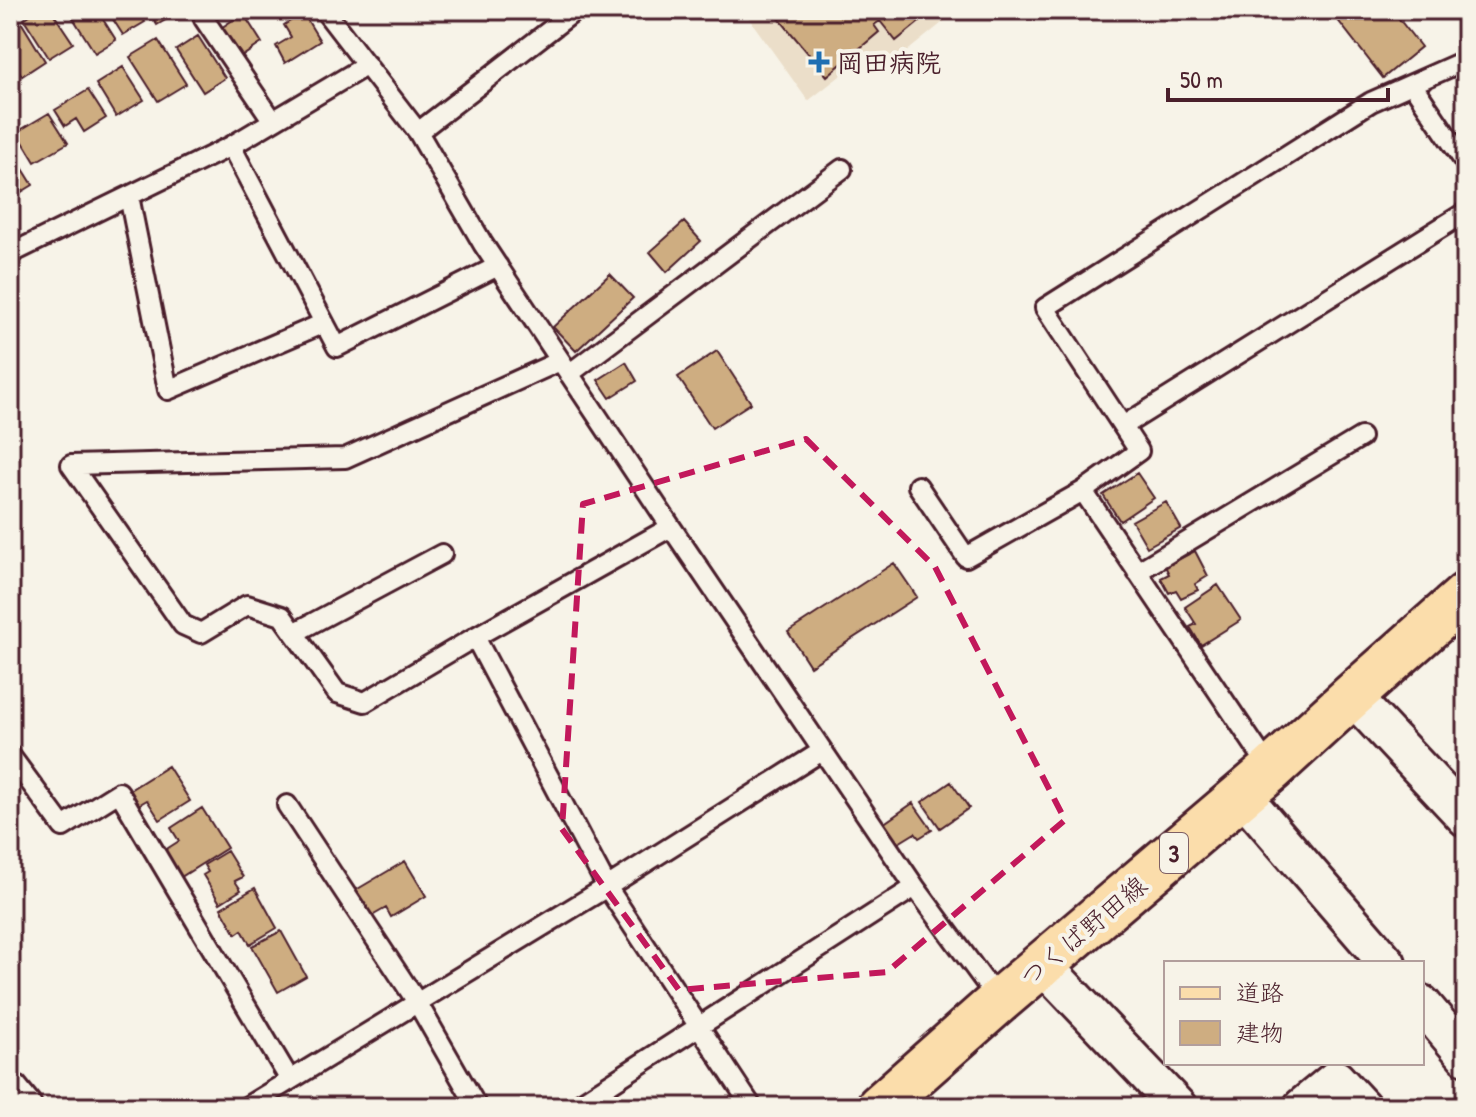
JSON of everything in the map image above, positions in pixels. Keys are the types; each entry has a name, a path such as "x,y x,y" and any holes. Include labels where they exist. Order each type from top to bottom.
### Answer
{"main road":[{"name":"つくば野田線","path":"879,1107 1256,783 1466,595"}],"street":[{"path":"1352,696 1466,818"},
{"path":"1256,783 1386,961"},
{"path":"1043,965 1178,1107"},
{"path":"1424,1006 1466,1056"},
{"path":"1302,1107 1336,1079 1362,1107"},
{"path":"10,1091 23,1107"}],"lane":[{"path":"324,10 418,132 498,266 671,527 915,887 999,1001"},
{"path":"418,132 576,10"},
{"path":"204,19 273,121"},
{"path":"918,486 966,557 1083,491 1139,451 1045,308 1371,102 1466,60"},
{"path":"10,254 231,146 367,65"},
{"path":"1412,84 1466,164"},
{"path":"231,146 337,347 498,266"},
{"path":"671,527 365,702 337,693 282,616 247,605 201,633 183,625 71,465 345,458 565,367 842,169"},
{"path":"129,196 168,390 324,323"},
{"path":"1123,426 1466,212"},
{"path":"1137,572 1361,437"},
{"path":"1083,491 1137,572 1256,783"},
{"path":"294,633 442,554"},
{"path":"475,637 607,887 752,1107"},
{"path":"246,1107 607,887 822,751"},
{"path":"10,755 63,827 119,792 290,1080"},
{"path":"287,805 417,1002 477,1107"},
{"path":"574,1107 915,887"}],"highlighted area":[{"path":"806,439 935,567 1065,820 887,972 679,990 562,829 583,504"}],"shaded area":[{"name":"岡田病院","path":"743,10 958,10 884,70 867,55 808,101"}],"building":[{"path":"37,10 51,10 73,43 49,58 24,19"},
{"path":"68,10 97,10 116,40 95,53"},
{"path":"107,10 137,10 145,22 123,35"},
{"path":"148,10 180,10 181,11 157,25"},
{"path":"772,10 934,10 896,41 880,21 874,25 879,32 827,76"},
{"path":"1330,10 1392,10 1421,47 1383,78"},
{"path":"243,13 262,43 241,57 221,28"},
{"path":"303,13 320,41 285,63 276,46 291,37 284,25"},
{"path":"18,17 45,61 22,76 10,56 10,22"},
{"path":"198,36 225,78 203,92 176,50"},
{"path":"158,40 186,84 158,101 130,57"},
{"path":"123,67 144,100 116,117 96,84"},
{"path":"88,90 106,118 84,132 76,119 65,126 55,110"},
{"path":"49,113 68,143 35,162 17,132"},
{"path":"20,164 33,185 10,199 10,169"},
{"path":"684,222 701,241 667,272 650,252"},
{"path":"610,274 633,298 576,351 553,327"},
{"path":"717,351 751,403 712,428 678,377"},
{"path":"626,362 637,381 610,398 598,380"},
{"path":"1137,473 1154,498 1120,521 1103,495"},
{"path":"1166,502 1181,528 1147,547 1132,521"},
{"path":"1195,551 1208,576 1195,584 1198,590 1181,598 1176,590 1169,593 1161,578 1169,574 1165,566"},
{"path":"894,563 917,597 810,666 788,632"},
{"path":"1218,585 1241,620 1201,645 1190,627 1196,624 1185,607"},
{"path":"168,766 190,801 160,820 147,800 135,807 125,793"},
{"path":"951,782 969,808 940,828 922,802"},
{"path":"913,803 932,830 919,838 915,833 897,844 883,824"},
{"path":"202,808 227,848 181,877 165,850 179,841 171,828"},
{"path":"227,851 243,877 235,881 241,890 220,903 203,875 208,872 204,865"},
{"path":"405,861 426,896 391,917 386,908 372,916 356,890"},
{"path":"255,888 277,928 250,944 242,930 236,934 221,908"},
{"path":"281,931 306,976 278,992 252,946"}],"place":[{"name":"岡田病院","path":"819,62"}]}
